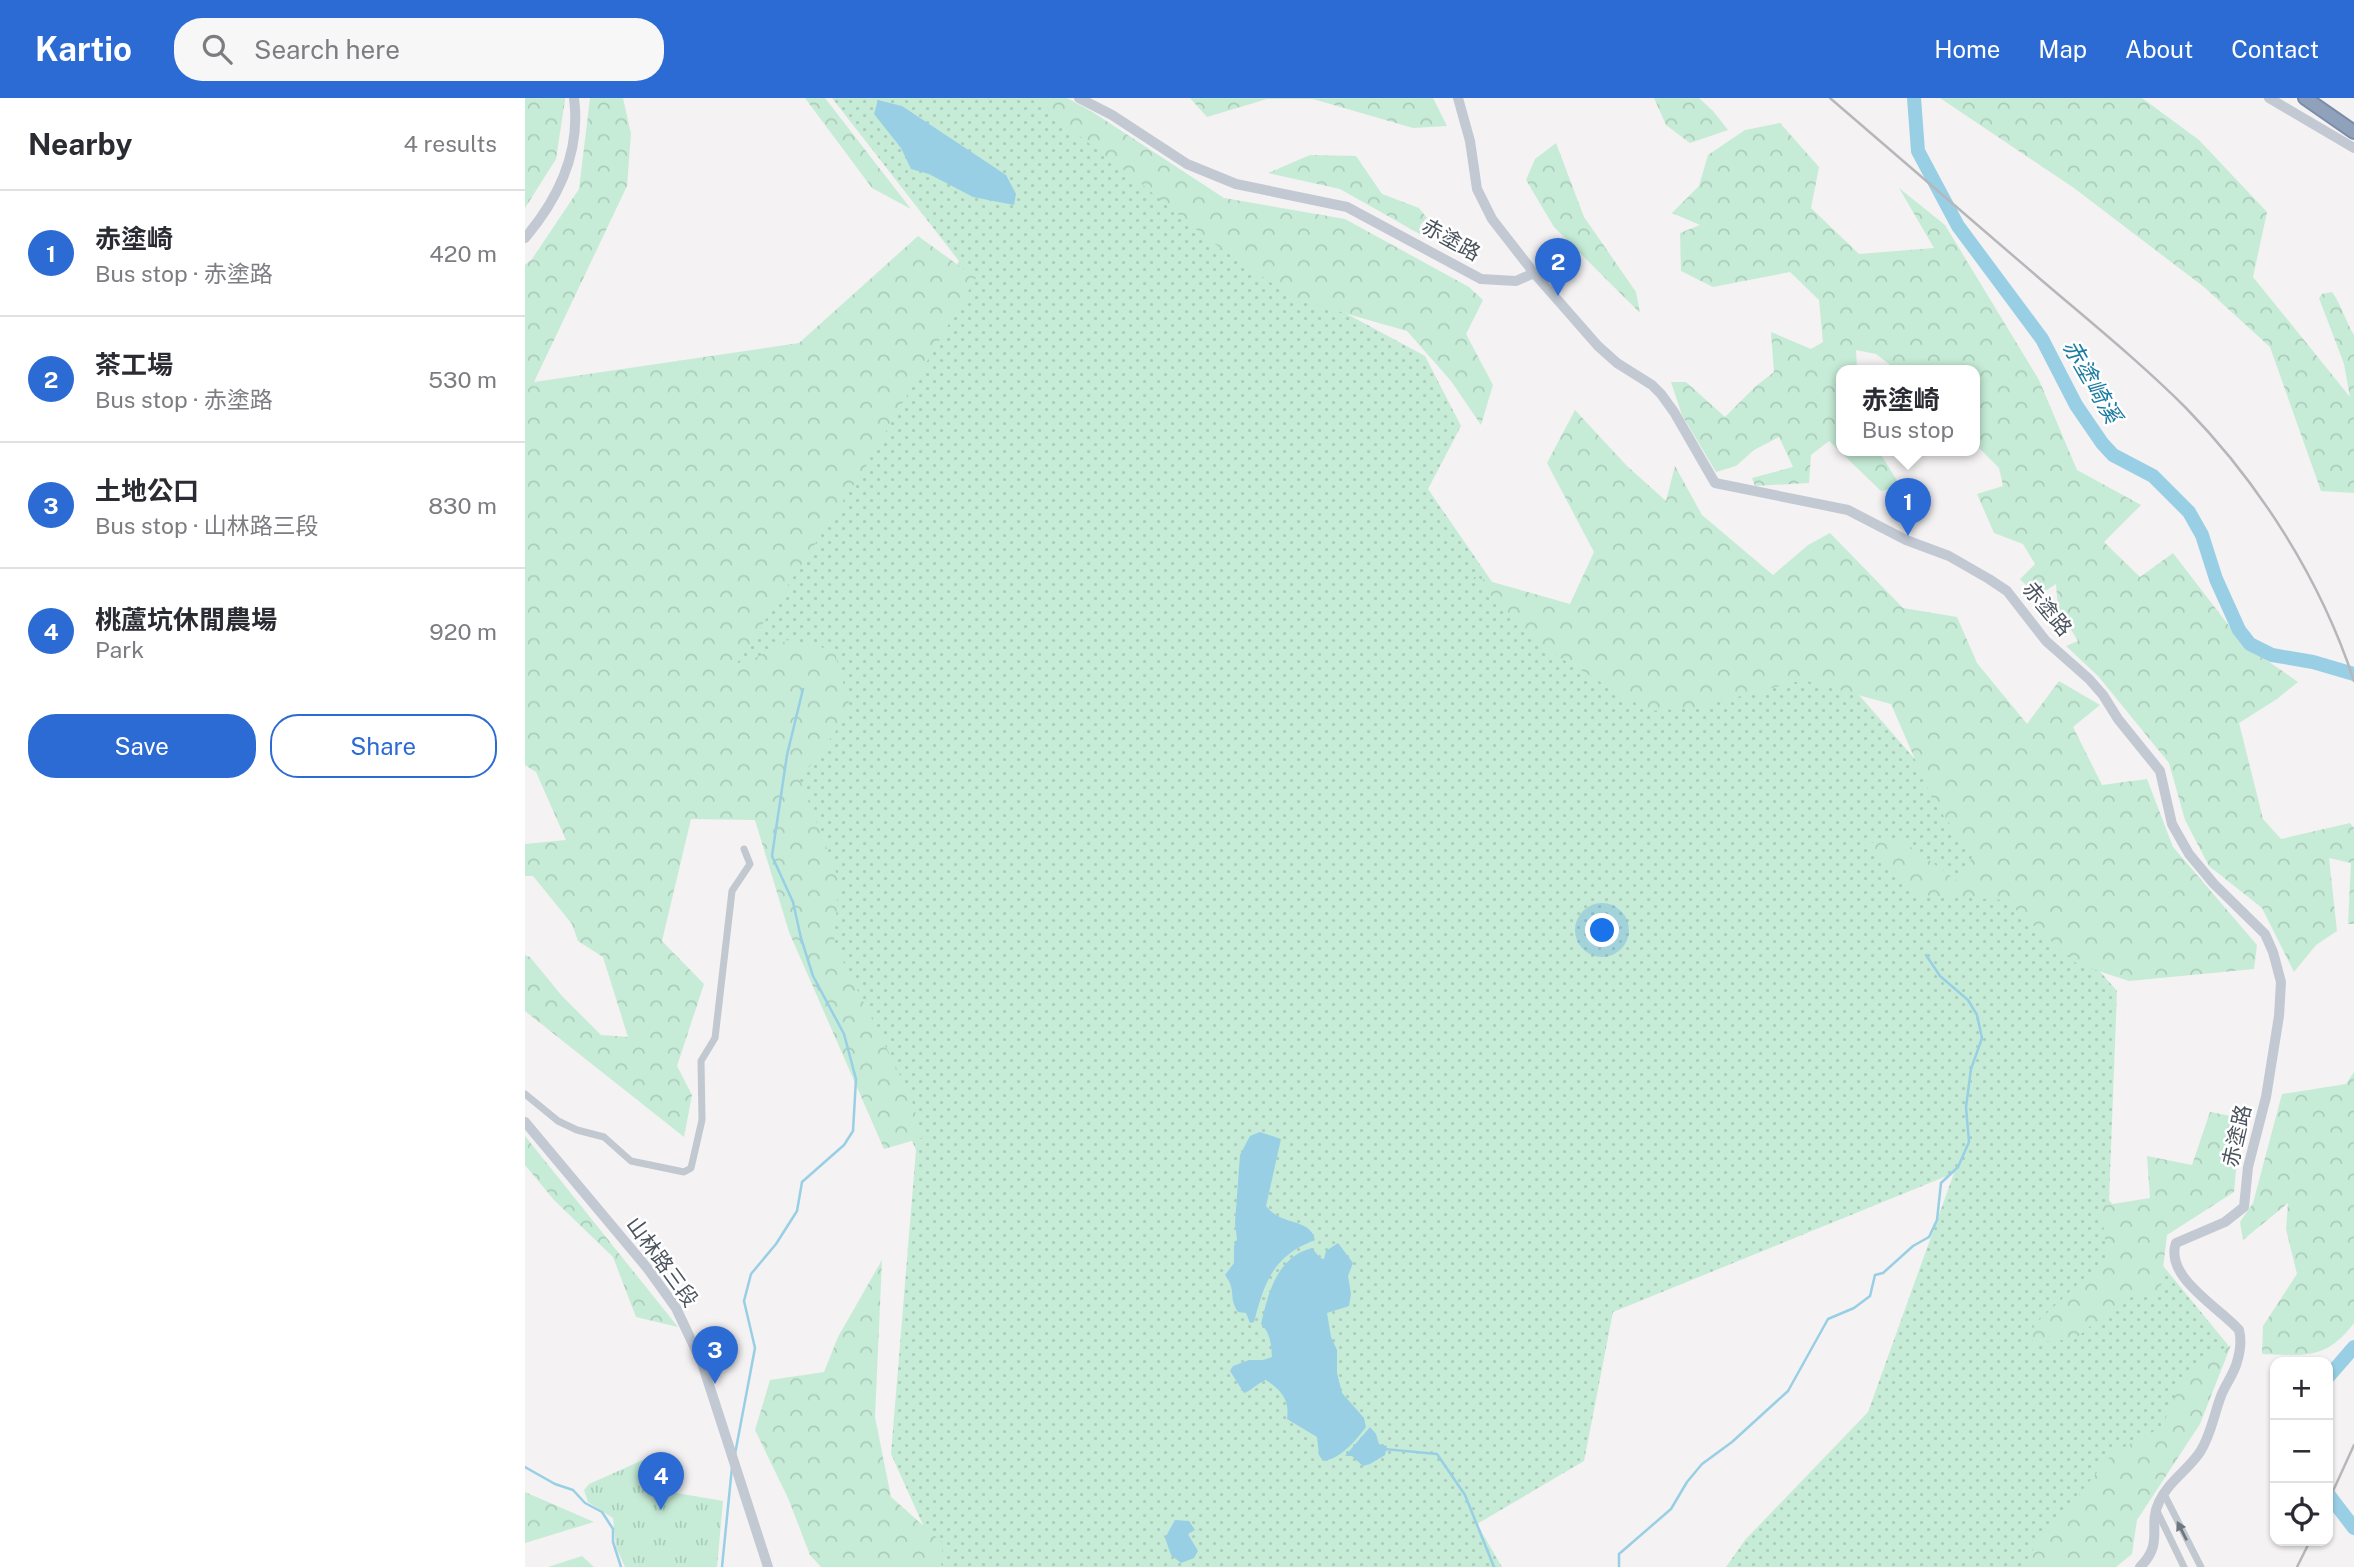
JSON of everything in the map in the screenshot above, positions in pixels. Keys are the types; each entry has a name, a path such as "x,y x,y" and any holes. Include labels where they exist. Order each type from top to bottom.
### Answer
{"highway":[{"path":"2305,98 2354,132"}],"street":[{"path":"525,238 565,177 573,153 576,125 574,98"},
{"name":"赤塗路","path":"1079,98 1112,115 1187,164 1236,184 1347,207 1481,279 1516,281 1534,273 1598,346 1661,394 1715,483 1848,510 1906,540 1949,556 2007,591 2046,641 2103,695 2118,719 2161,771 2172,824 2189,854 2214,884 2265,934 2281,982 2279,1016 2266,1097 2248,1167 2244,1207 2225,1222 2176,1243 2173,1252 2175,1262 2196,1291 2239,1330 2240,1352 2202,1449 2164,1494 2156,1511 2156,1539 2151,1554 2140,1567"},
{"path":"1458,98 1482,202 1534,273"},
{"path":"2269,98 2354,148"},
{"path":"525,1094 558,1121 577,1130 604,1137 631,1161 684,1172 691,1168 702,1120 701,1061 715,1038 732,891 750,864 744,849"},
{"name":"山林路三段","path":"525,1122 648,1269 676,1308 702,1363 768,1567"},
{"path":"2164,1494 2201,1567"},
{"path":"2156,1511 2184,1567"}],"green space":[{"path":"525,98 565,100 556,159 525,208"},
{"path":"590,98 623,98 631,134 627,186 534,382 799,343 918,236 976,278 862,472 732,671 787,640 834,650 851,710 812,764 799,777 839,880 834,943 911,1097 922,1138 884,1149 789,932 755,820 691,819 662,941 704,984 677,1066 692,1095 684,1137 525,1011 525,955 530,957 562,996 601,1035 628,1037 603,957 578,941 572,924 533,876 525,876 525,844 566,840 536,772 525,765 525,265 532,259 579,189"},
{"path":"805,98 825,98 911,209 872,188"},
{"path":"832,98 1037,98 1245,259 1425,356 1461,426 1428,489 1501,595 1839,672 2117,991 2109,1200 2228,1345 2207,1395 2053,1567 1726,1567 1745,1540 1868,1412 1954,1173 1613,1312 1584,1461 1477,1524 1502,1567 942,1567 891,1454 916,1150 709,677 959,261"},
{"path":"1030,98 1067,98 1224,198 1345,219 1469,287 1483,300 1466,334 1493,385 1481,425 1451,381 1407,331 1295,299 1209,240 1133,177"},
{"path":"1190,98 1433,98 1447,126 1413,128 1313,99 1267,99 1207,117"},
{"path":"1654,98 1699,98 1728,130 1690,143 1666,125"},
{"path":"1940,98 2142,98 2199,140 2267,212 2253,277 2350,397 2344,364 2319,298 2322,294 2332,292 2354,335 2354,493 2321,491 2270,347 2204,287 2074,188"},
{"path":"1780,123 1819,167 1811,208 1859,254 1934,248 1899,188 1945,225 2039,380 2077,470 2141,505 2104,542 2140,577 2173,553 2243,644 2298,682 2239,723 2263,819 2281,839 2350,823 2354,828 2354,924 2348,924 2351,863 2329,858 2337,931 2316,945 2294,972 2262,908 2209,866 2185,820 2169,763 2098,676 2066,646 2078,641 2058,609 2056,584 2037,596 2020,579 2035,564 2023,544 1994,533 1977,494 2003,486 1999,468 1980,449 1980,365 1890,365 1876,354 1856,350 1857,365 1836,365 1836,448 1829,441 1811,455 1809,483 1755,486 1752,478 1793,467 1779,437 1754,450 1736,466 1716,472 1682,415 1671,382 1686,382 1725,417 1774,372 1771,332 1811,349 1823,342 1819,300 1790,272 1713,287 1681,271 1680,233 1700,225 1672,213 1699,186 1708,155 1745,130"},
{"path":"1556,143 1584,217 1636,292 1640,313 1554,227 1526,180 1535,159"},
{"path":"1310,155 1356,156 1382,194 1419,208 1427,218 1420,225 1425,237 1340,189 1268,173"},
{"path":"1575,410 1627,466 1666,501 1675,466 1702,515 1773,575 1808,545 1830,533 1903,608 1957,617 1977,663 2027,724 2059,681 2100,705 2073,727 2102,785 2147,779 2173,847 2257,945 2254,969 2129,981 2077,964 2005,900 1917,895 1869,843 1901,840 1959,882 1973,855 1934,803 1891,704 1803,680 1695,708 1649,711 1544,648 1471,576 1570,604 1594,552 1547,463"},
{"path":"1845,456 1882,456 1901,487 1881,491"},
{"path":"2354,1072 2354,1323 2323,1350 2302,1355 2262,1354 2263,1326 2297,1274 2286,1229 2288,1203 2243,1240 2240,1222 2253,1203 2282,1094 2346,1084"},
{"path":"2210,1112 2241,1118 2234,1192 2167,1235 2160,1294 2124,1298 2075,1339 2032,1343 2034,1325 2108,1256 2100,1206 2150,1198 2147,1156 2192,1165"},
{"path":"525,1136 678,1327 636,1317 613,1257 554,1200 525,1165"},
{"path":"882,1260 875,1417 891,1497 943,1543 941,1567 821,1567 810,1555 788,1498 755,1430 770,1380 824,1372 838,1337"},
{"path":"2231,1345 2200,1424 2137,1520 2132,1554 2116,1567 2023,1567 2032,1551 2113,1453 2162,1427 2184,1375 2207,1356"},
{"path":"652,1456 671,1492 723,1501 717,1567 625,1567 616,1547 613,1518 588,1502 584,1490 589,1484"},
{"path":"525,1492 594,1522 525,1543"},
{"path":"582,1556 594,1567 548,1567"}],"water":[{"path":"878,100 902,106 1006,175 1016,194 1014,205 973,197 929,174 911,169 901,148 874,114"},
{"path":"1260,1132 1281,1139 1266,1206 1272,1213 1307,1228 1315,1240 1301,1246 1280,1262 1267,1282 1254,1322 1250,1323 1246,1313 1238,1312 1235,1307 1231,1285 1225,1275 1234,1263 1234,1246 1237,1239 1235,1223 1240,1155 1250,1136"},
{"path":"1338,1243 1353,1263 1348,1276 1351,1294 1349,1306 1327,1313 1331,1337 1337,1350 1337,1373 1342,1393 1364,1418 1366,1427 1342,1453 1323,1461 1319,1455 1317,1437 1287,1419 1286,1401 1276,1388 1266,1380 1244,1393 1230,1371 1233,1366 1249,1360 1272,1357 1269,1335 1261,1324 1271,1289 1282,1268 1290,1259 1312,1248 1324,1259 1326,1251"},
{"path":"1370,1427 1379,1444 1387,1446 1385,1455 1363,1466 1352,1456 1345,1456"},
{"path":"1175,1520 1189,1521 1195,1530 1188,1534 1198,1551 1194,1558 1181,1563 1171,1555 1165,1538"}],"waterway":[{"name":"赤塗崎溪","path":"1914,98 1918,151 1958,226 2042,339 2076,405 2102,443 2113,455 2153,476 2189,512 2202,535 2216,579 2239,630 2250,644 2272,655 2313,662 2354,674"},
{"path":"735,1454 755,1348 744,1301 751,1274 776,1244 797,1211 802,1182 844,1145 853,1131 856,1079 844,1034 813,976 793,902 772,856 787,755 803,689"},
{"path":"1619,1567 1619,1554 1671,1509 1687,1482 1702,1464 1732,1442 1788,1391 1828,1319 1854,1308 1870,1296 1875,1275 1883,1273 1913,1246 1929,1237 1937,1220 1941,1183 1958,1167 1969,1142 1966,1107 1971,1069 1982,1038 1977,1015 1968,1000 1940,976 1926,955"},
{"name":"赤塗崎溪","path":"2333,1371 2354,1347"},
{"path":"1384,1449 1437,1454 1465,1495 1494,1567"},
{"path":"525,1467 555,1484 573,1490 585,1503 602,1512 613,1529 613,1542 621,1567"},
{"path":"722,1567 732,1467"},
{"name":"赤塗崎溪","path":"2333,1501 2354,1528"}],"railway":[{"path":"1830,98 2132,358 2213,437 2263,501 2306,570 2324,606 2354,681"},
{"path":"2333,1491 2354,1445"},
{"path":"2297,1567 2308,1546"}],"place":[{"name":"茶工場","path":"1558,296"},
{"name":"赤塗崎","path":"1908,536"},
{"name":"土地公口","path":"715,1384"},
{"name":"桃蘆坑休閒農場","path":"661,1510"}]}
